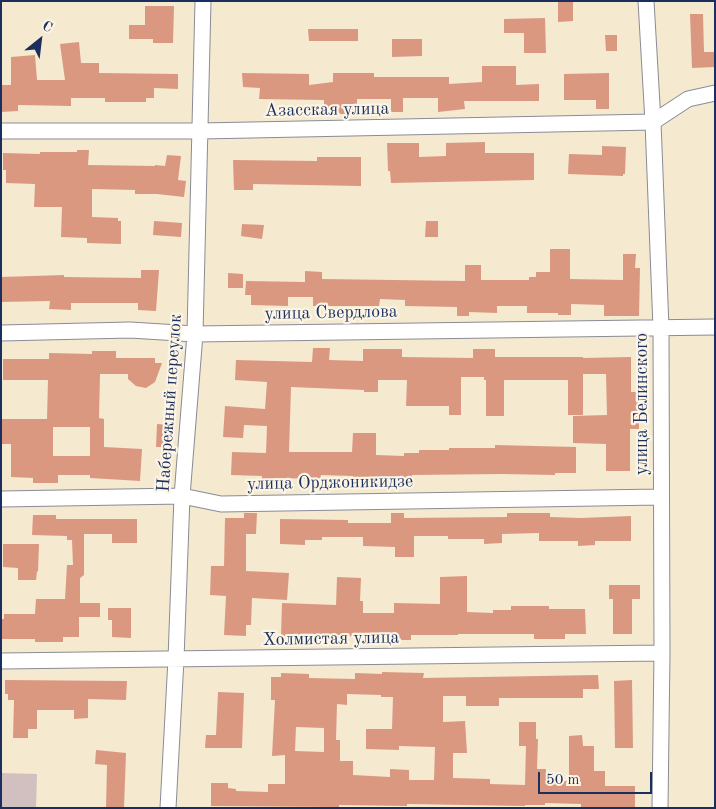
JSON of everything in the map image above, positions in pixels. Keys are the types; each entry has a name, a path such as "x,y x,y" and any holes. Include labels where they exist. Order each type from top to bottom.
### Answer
{"street":[{"name":"Набережный переулок","path":"168,808 182,496 195,334 203,1"},
{"name":"улица Белинского","path":"646,1 653,122 660,328 662,653 660,808"},
{"path":"653,122 688,99 715,93"},
{"name":"Азасская улица","path":"1,131 201,131 653,122"},
{"name":"улица Свердлова","path":"1,333 130,330 195,334 715,327"},
{"name":"улица Орджоникидзе","path":"1,499 182,496 221,504 660,497"},
{"name":"Холмистая улица","path":"1,661 662,653"}],"shaded area":[{"path":"1,773 37,774 36,808 1,808"}],"building":[{"path":"558,1 573,1 573,21 558,22"},
{"path":"145,6 174,6 173,43 153,43 153,39 129,39 129,25 145,25"},
{"path":"690,14 703,14 704,52 715,52 715,67 692,68"},
{"path":"545,18 546,53 524,53 524,33 504,33 504,19"},
{"path":"308,29 358,29 358,41 309,41"},
{"path":"605,35 617,35 617,51 606,51"},
{"path":"392,39 422,39 422,56 392,57"},
{"path":"79,42 81,63 99,63 99,73 178,74 178,89 154,88 154,98 146,98 146,102 105,102 105,98 71,98 71,106 18,105 18,111 1,112 1,85 11,85 11,57 35,55 37,80 65,80 60,44"},
{"path":"482,66 516,66 516,85 539,84 539,101 464,101 465,109 438,112 438,98 403,98 403,112 391,112 391,99 357,99 357,114 324,114 324,100 259,99 260,88 243,87 242,73 309,74 309,85 333,82 333,73 374,73 374,77 449,77 449,84 482,82"},
{"path":"609,73 609,109 596,109 596,100 564,100 564,74"},
{"path":"485,142 485,153 534,153 534,180 391,183 390,171 388,171 387,143 419,143 419,157 446,156 446,143"},
{"path":"602,146 626,147 625,174 623,176 568,174 569,154 602,155"},
{"path":"77,150 89,150 88,165 165,166 167,155 181,156 178,180 186,181 184,197 135,194 135,190 92,189 92,217 118,218 118,221 121,221 121,244 87,243 87,238 61,237 62,207 34,207 35,184 6,183 6,170 3,170 3,153 40,154 40,152 77,152"},
{"path":"317,157 361,157 361,186 253,184 253,190 234,190 233,160 317,161"},
{"path":"154,221 182,223 181,237 153,235"},
{"path":"426,221 438,221 438,237 425,237"},
{"path":"242,224 264,225 262,239 241,236"},
{"path":"550,249 570,249 570,279 623,280 623,254 636,254 635,268 640,268 639,316 604,316 604,305 571,304 571,315 527,313 527,306 497,306 497,313 469,312 469,316 457,316 457,307 405,306 405,300 380,299 379,306 313,306 313,297 288,297 288,306 251,305 251,295 245,295 246,281 305,282 305,271 322,272 322,279 465,281 465,265 481,265 481,280 529,280 529,277 536,277 536,272 550,272"},
{"path":"141,270 159,270 156,311 138,310 138,303 71,303 71,310 49,309 50,301 1,302 1,277 64,275 64,277 141,278"},
{"path":"228,273 243,274 243,288 228,288"},
{"path":"313,348 330,348 329,360 363,361 363,349 402,349 402,357 473,358 473,349 495,349 495,357 631,357 631,392 639,392 639,429 630,429 630,471 606,471 606,444 573,443 573,416 607,415 606,374 583,374 583,415 568,415 568,380 504,380 504,416 486,416 486,380 484,380 484,377 461,377 461,415 449,415 449,406 406,406 407,380 378,380 378,392 291,387 289,452 352,452 353,433 376,433 376,455 404,456 404,453 419,453 419,450 495,448 495,445 576,447 576,473 555,473 555,475 412,475 412,484 352,483 353,476 321,475 320,479 275,478 275,483 262,482 262,476 231,475 232,452 266,453 267,426 244,425 243,438 223,437 225,406 265,409 267,382 235,380 236,360 312,362"},
{"path":"92,351 116,351 116,358 155,358 155,363 162,363 155,382 146,388 136,386 128,379 128,374 100,374 99,418 104,419 104,447 142,449 140,481 90,478 90,475 58,475 58,483 33,483 33,478 11,477 11,444 1,444 1,419 47,419 48,380 3,380 3,359 49,359 49,353 92,354","holes":["53,427 90,427 90,456 53,456"]},
{"path":"157,424 170,425 169,447 156,447"},
{"path":"244,513 257,513 256,534 246,534 246,571 289,573 287,600 252,598 251,625 246,625 246,636 224,635 226,596 210,595 211,566 224,566 225,518 244,518"},
{"path":"391,513 404,513 404,518 507,517 507,513 550,513 550,517 581,518 631,516 631,541 595,541 595,545 578,546 578,541 539,541 539,533 502,534 502,543 484,544 484,539 448,539 448,536 414,536 414,557 395,557 395,547 363,546 363,537 322,537 322,540 305,540 305,545 280,544 280,519 348,520 348,523 391,523"},
{"path":"33,515 56,515 56,519 137,519 137,543 112,543 112,534 84,534 84,575 80,578 80,603 100,603 100,617 79,617 79,637 63,637 63,642 35,642 35,639 1,639 1,619 4,619 4,614 35,614 36,599 65,599 67,565 73,565 72,540 67,540 67,536 32,535"},
{"path":"3,544 39,544 36,580 18,580 18,568 3,567"},
{"path":"467,576 467,612 493,613 493,610 511,610 511,606 549,606 549,609 585,609 586,634 565,634 565,639 534,639 534,634 411,635 411,640 387,640 387,642 366,642 366,637 309,634 309,637 281,636 282,603 336,605 337,577 361,578 360,601 363,601 363,613 394,613 394,603 440,604 440,577"},
{"path":"609,585 640,585 640,599 632,599 632,634 613,634 613,599 609,599"},
{"path":"108,608 131,608 131,638 112,637 112,620 108,620"},
{"path":"382,672 424,673 423,678 598,675 599,689 583,689 583,698 499,698 499,706 466,706 466,696 443,696 443,722 465,721 467,753 453,753 453,778 490,779 490,784 525,785 526,746 519,746 519,722 536,722 536,739 538,739 537,769 546,769 546,781 569,781 569,736 582,735 583,746 594,746 594,771 605,771 605,786 635,786 635,807 581,807 581,804 545,803 545,805 525,806 407,804 407,806 339,805 339,807 211,806 211,783 228,783 228,788 236,789 236,791 268,792 268,784 285,784 285,755 272,756 275,700 271,700 271,677 281,677 281,673 309,674 309,678 355,679 355,673 382,674","holes":["347,694 393,697 392,729 366,729 366,749 399,750 399,746 435,747 434,780 409,780 409,770 390,769 390,777 353,775 353,761 340,761 340,740 336,740 337,704 347,705","296,727 324,728 324,752 295,751"]},
{"path":"5,680 127,681 126,700 88,699 88,718 74,719 74,710 37,710 37,729 28,729 28,738 13,738 14,700 8,700 8,694 5,694"},
{"path":"632,680 633,748 615,748 614,681"},
{"path":"218,692 244,693 242,748 205,748 206,735 216,735"},
{"path":"96,750 126,753 124,808 106,808 107,765 95,764"}]}
